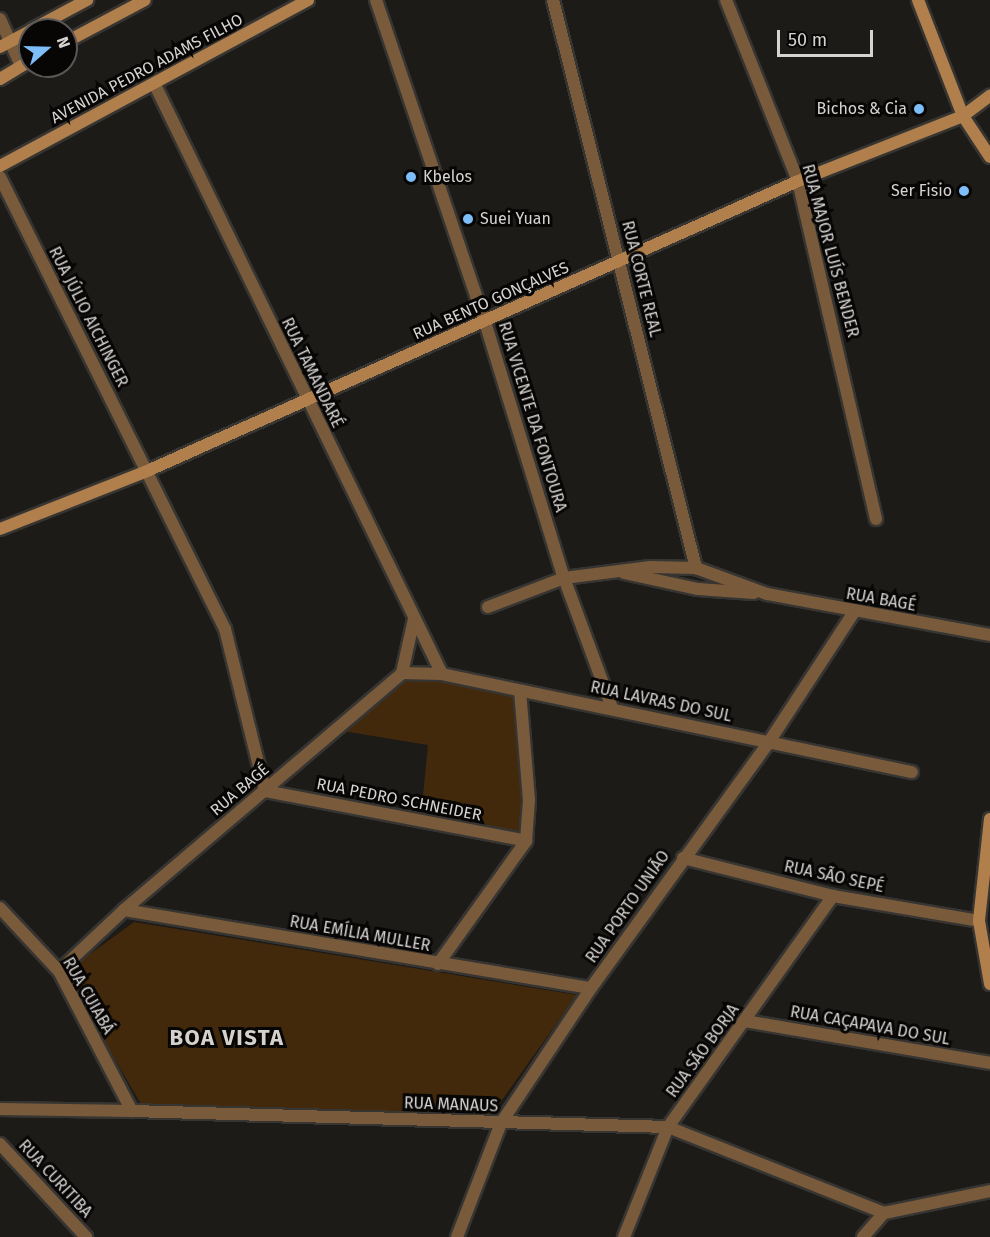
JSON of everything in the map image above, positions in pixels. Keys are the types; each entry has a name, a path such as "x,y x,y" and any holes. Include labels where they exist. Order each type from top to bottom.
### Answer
{"main road":[{"path":"53,18 87,0"},
{"path":"78,36 145,0"},
{"name":"AVENIDA PEDRO ADAMS FILHO","path":"0,166 155,85 308,0"},
{"path":"918,0 963,116 990,157"},
{"path":"0,79 18,69"},
{"name":"RUA BENTO GONÇALVES","path":"0,529 147,471 620,263 798,181 963,116 990,96"},
{"path":"990,819 979,921 990,984"}],"street":[{"name":"RUA VICENTE DA FONTOURA","path":"376,0 485,322 564,578 612,708"},
{"name":"RUA CORTE REAL","path":"553,0 696,568"},
{"name":"RUA MAJOR LUÍS BENDER","path":"726,0 798,181 876,519"},
{"path":"0,19 5,44 18,56"},
{"name":"RUA TAMANDARÉ","path":"155,85 306,401 442,674"},
{"name":"RUA JÚLIO AICHINGER","path":"0,177 225,629 265,791"},
{"name":"RUA BAGÉ","path":"488,607 564,578 621,573 650,567 696,568 767,594"},
{"name":"RUA BAGÉ","path":"621,573 698,589 767,594 854,612 990,634"},
{"name":"RUA PORTO UNIÃO","path":"458,1237 501,1123 591,988 683,858 770,742 854,612"},
{"path":"402,673 414,619"},
{"name":"RUA BAGÉ","path":"59,971 124,910 402,673"},
{"name":"RUA LAVRAS DO SUL","path":"402,673 442,674 912,772"},
{"path":"438,964 526,841 529,800 520,690"},
{"name":"RUA PEDRO SCHNEIDER","path":"265,791 526,841"},
{"name":"RUA SÃO SEPÉ","path":"683,858 833,896 979,921"},
{"name":"RUA SÃO BORJA","path":"624,1237 668,1127 833,896"},
{"name":"RUA CUIABÁ","path":"0,908 59,971 132,1111"},
{"name":"RUA EMÍLIA MULLER","path":"124,910 591,988"},
{"name":"RUA CAÇAPAVA DO SUL","path":"745,1021 990,1063"},
{"name":"RUA MANAUS","path":"0,1109 668,1127 884,1213"},
{"name":"RUA CURITIBA","path":"0,1144 86,1237"},
{"path":"863,1237 884,1213 990,1191"}],"shaded area":[{"path":"403,679 444,679 516,694 524,799 522,836 421,816 428,745 343,731"},
{"path":"134,922 577,995 492,1114 141,1104 64,973"}],"place":[{"name":"Bichos & Cia","path":"919,109"},
{"name":"Kbelos","path":"411,177"},
{"name":"Ser Fisio","path":"964,191"},
{"name":"Suei Yuan","path":"468,219"}],"district":[{"name":"BOA VISTA","path":"227,1038"}]}
